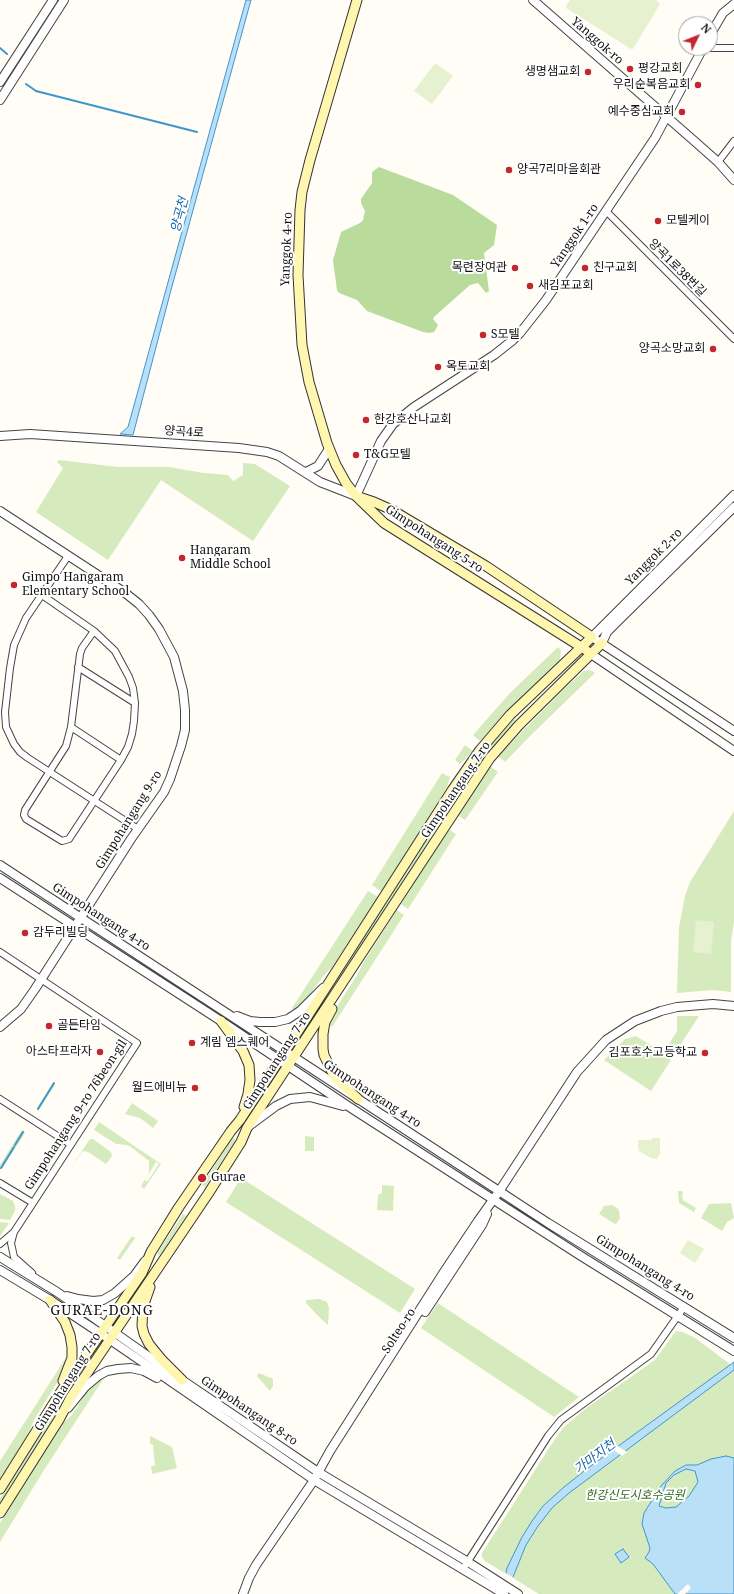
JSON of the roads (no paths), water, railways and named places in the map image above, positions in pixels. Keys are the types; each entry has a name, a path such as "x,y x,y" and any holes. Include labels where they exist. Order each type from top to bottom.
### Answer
{"main road":[{"name":"Yanggok 4-ro","path":"356,496 341,475 329,448 309,382 302,345 298,275 302,192 357,0"},
{"name":"Gimpohangang 5-ro","path":"356,496 384,523 592,654"},
{"name":"Gimpohangang 5-ro","path":"356,496 392,510 486,566 592,637"},
{"path":"562,634 569,650 565,662"},
{"name":"Gimpohangang 7-ro","path":"0,1489 38,1428 142,1273 151,1252 183,1200 240,1120 453,789 480,750 510,715 592,637"},
{"name":"Gimpohangang 7-ro","path":"0,1513 60,1418 71,1397 232,1156 241,1142 247,1128 490,758 519,725 602,643"},
{"path":"351,970 325,1022 323,1049 334,1076 358,1099"},
{"path":"221,1022 243,1051 249,1066 250,1080 248,1094 240,1120"},
{"path":"159,1267 143,1307 142,1326 149,1344 180,1384"},
{"path":"38,1428 63,1381 72,1358 70,1335 65,1322 50,1300"}],"street":[{"path":"0,82 53,0"},
{"path":"0,100 64,0"},
{"name":"Yanggok-ro","path":"532,0 718,162 734,180"},
{"path":"718,22 723,13 734,4"},
{"path":"718,48 734,48"},
{"name":"Yanggok 1-ro","path":"356,496 382,441 393,424 414,407 494,355 520,333 546,300 655,138 699,56"},
{"path":"718,162 734,140"},
{"name":"양곡1로38번길","path":"606,211 734,339"},
{"name":"양곡4로","path":"0,436 30,434 239,448 267,452 279,456 320,482 356,496"},
{"path":"306,472 318,466 329,448"},
{"name":"Yanggok 2-ro","path":"592,637 734,495"},
{"name":"Yanggok 2-ro","path":"602,643 607,632 734,507"},
{"name":"Gimpohangang 9-ro","path":"0,511 124,592 139,604 160,629 167,641 180,673 185,710 185,730 182,746 164,792 138,829 21,1009 0,1027"},
{"path":"68,556 26,618 14,644 5,720 9,735 20,752 138,829"},
{"path":"42,595 94,631 106,641 123,662 133,688 135,703 132,734 128,747 121,760 70,839 66,841 58,840 26,819 24,815 25,810 66,746 71,727 78,667 82,648 94,631"},
{"name":"Gimpohangang 5-ro","path":"592,637 734,731"},
{"name":"Gimpohangang 5-ro","path":"592,654 734,751"},
{"path":"78,667 135,703"},
{"path":"71,727 121,760"},
{"name":"Gimpohangang 4-ro","path":"0,865 294,1058 500,1190 548,1223 734,1338"},
{"name":"Gimpohangang 4-ro","path":"0,878 351,1108 734,1351"},
{"path":"0,952 41,979"},
{"name":"Gimpohangang 9-ro 76beon-gil","path":"0,1183 33,1203 137,1043 41,979"},
{"path":"224,1011 250,1021 268,1023 288,1019 300,1011 332,979"},
{"name":"Solteo-ro","path":"243,1594 256,1565 316,1476 330,1451 444,1272 494,1200 577,1072 606,1040 635,1021 661,1011 693,1005 734,1006"},
{"path":"247,1128 276,1106 290,1099 310,1097 351,1108"},
{"path":"0,1099 70,1144"},
{"path":"0,1244 14,1232 33,1203"},
{"path":"14,1232 11,1243 14,1258 41,1282"},
{"path":"57,1292 78,1300 103,1300 115,1294 134,1276 151,1252"},
{"name":"Gimpohangang 8-ro","path":"0,1258 57,1292 103,1330"},
{"name":"Gimpohangang 8-ro","path":"0,1270 103,1330 316,1476 490,1581"},
{"path":"466,1566 548,1436 561,1420 651,1354 684,1307"},
{"path":"60,1418 85,1387 98,1376 107,1372 131,1368 180,1384"},
{"path":"490,1581 504,1594"},
{"path":"490,1581 518,1594"}],"water":[{"path":"246,0 251,0 171,290 133,435 120,434 128,427"},
{"path":"734,1362 734,1370 569,1493 552,1508 526,1545 511,1582 504,1582 507,1568 522,1537 543,1506 588,1468"},
{"path":"726,1456 734,1458 734,1594 675,1594 653,1564 645,1558 650,1548 642,1524 644,1513 661,1486 675,1471 686,1465 697,1465 711,1459","holes":["686,1469 695,1471 698,1482 689,1496 676,1507 666,1508 659,1506 666,1483 674,1475"]},
{"path":"623,1549 629,1557 621,1563 615,1554"}],"waterway":[{"path":"0,48 7,54"},
{"path":"26,84 36,91 197,132"},
{"path":"38,1109 54,1083"},
{"path":"15,1145 23,1132"},
{"path":"1,1168 14,1147"}],"place":[{"name":"평강교회","path":"630,69"},
{"name":"생명샘교회","path":"588,72"},
{"name":"우리순복음교회","path":"698,85"},
{"name":"예수중심교회","path":"682,112"},
{"name":"양곡7리마을회관","path":"509,170"},
{"name":"모텔케이","path":"658,221"},
{"name":"목련장여관","path":"515,268"},
{"name":"친구교회","path":"585,268"},
{"name":"새김포교회","path":"530,286"},
{"name":"S모텔","path":"483,335"},
{"name":"양곡소망교회","path":"713,349"},
{"name":"옥토교회","path":"438,367"},
{"name":"한강호산나교회","path":"366,420"},
{"name":"T&G모텔","path":"356,455"},
{"name":"Hangaram Middle School","path":"182,558"},
{"name":"Gimpo Hangaram Elementary School","path":"14,585"},
{"name":"감두리빌딩","path":"25,933"},
{"name":"골든타임","path":"49,1026"},
{"name":"계림 엠스퀘어","path":"192,1043"},
{"name":"아스타프라자","path":"100,1052"},
{"name":"김포호수고등학교","path":"705,1053"},
{"name":"월드에비뉴","path":"195,1088"},
{"name":"Gurae","path":"202,1178"}],"district":[{"name":"GURAE-DONG","path":"102,1311"}],"water label":[{"name":"양곡천","path":"180,215"},
{"name":"가마지천","path":"595,1457"}],"park label":[{"name":"한강신도시호수공원","path":"635,1496"}]}
